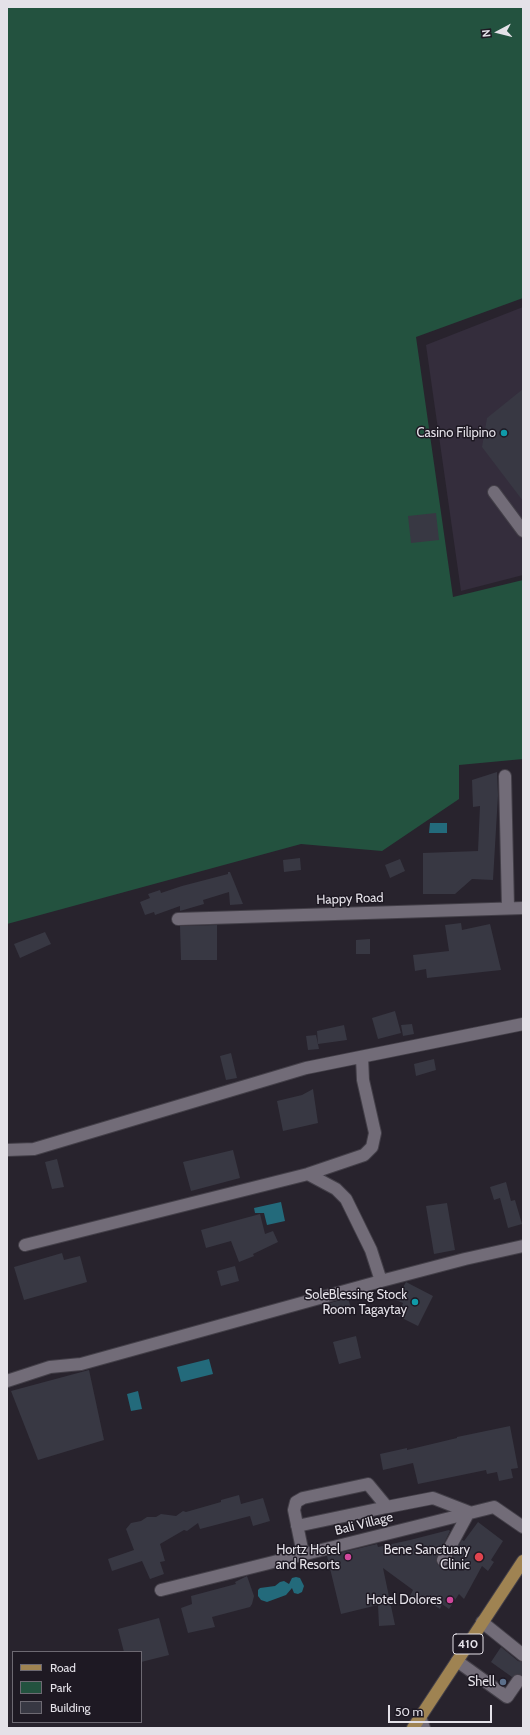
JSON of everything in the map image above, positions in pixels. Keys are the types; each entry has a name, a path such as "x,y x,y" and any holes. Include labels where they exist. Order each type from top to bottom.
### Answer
{"main road":[{"name":"410","path":"413,1728 422,1723 457,1661 523,1561"}],"street":[{"path":"494,492 523,530"},
{"path":"505,776 508,907"},
{"name":"Happy Road","path":"178,919 508,907 523,908"},
{"path":"7,1150 34,1149 306,1068 523,1024"},
{"path":"25,1245 308,1174 364,1155 372,1147 375,1133 363,1080 362,1057"},
{"path":"308,1174 336,1189 346,1199 371,1250 381,1281"},
{"path":"7,1382 50,1367 81,1364 381,1281 465,1259 523,1246"},
{"path":"303,1554 294,1505 299,1499 368,1484 387,1507"},
{"path":"297,1526 433,1498 469,1512 443,1560"},
{"name":"Bali Village","path":"161,1590 494,1507 523,1527"},
{"path":"482,1622 523,1654"},
{"path":"457,1661 507,1697 518,1682"}],"shaded area":[{"path":"523,307 523,575 461,591 426,345"}],"green space":[{"path":"7,7 523,7 523,298 416,337 453,597 523,580 523,759 459,765 459,799 382,851 301,844 7,924"}],"water":[{"path":"430,823 447,823 447,833 429,833"},
{"path":"281,1202 285,1221 267,1225 264,1213 255,1213 254,1208"},
{"path":"209,1359 213,1374 181,1382 177,1367"},
{"path":"138,1391 142,1409 131,1411 127,1394"},
{"path":"292,1578 300,1578 304,1586 302,1592 298,1594 294,1593 292,1588 286,1595 267,1602 261,1600 258,1596 258,1590 260,1588 275,1586 284,1581 289,1584"}],"building":[{"name":"Casino Filipino","path":"523,389 523,501 482,447 487,418"},
{"path":"436,513 439,540 411,543 408,516"},
{"path":"497,772 498,795 493,880 472,879 455,894 423,894 423,853 478,851 480,806 473,807 472,780"},
{"path":"300,858 301,870 284,872 283,860"},
{"path":"400,859 405,871 390,878 385,865"},
{"path":"228,872 230,872 243,904 230,905 229,892 203,900 204,904 180,911 180,906 155,915 154,912 145,915 140,902 150,898 148,894 160,890 161,893 228,874"},
{"path":"461,923 462,930 490,924 501,970 427,978 426,969 415,971 413,955 449,951 445,925"},
{"path":"217,925 217,960 181,960 180,926"},
{"path":"45,932 51,944 20,958 14,944"},
{"path":"370,939 370,954 356,954 356,940"},
{"path":"395,1011 401,1033 378,1039 372,1018"},
{"path":"412,1024 414,1034 403,1036 401,1025"},
{"path":"344,1025 347,1040 318,1044 317,1031"},
{"path":"316,1035 319,1049 308,1050 306,1036"},
{"path":"231,1053 237,1078 226,1080 220,1056"},
{"path":"434,1059 436,1070 416,1076 414,1064"},
{"path":"313,1089 318,1123 283,1131 277,1101 302,1095"},
{"path":"233,1150 240,1178 191,1191 183,1162"},
{"path":"57,1159 64,1187 52,1189 45,1162"},
{"path":"506,1182 511,1201 515,1200 522,1224 508,1228 500,1198 494,1200 490,1187"},
{"path":"447,1203 455,1250 434,1254 426,1206"},
{"path":"260,1214 265,1234 273,1231 278,1242 253,1254 254,1256 239,1262 231,1241 206,1248 201,1230"},
{"path":"62,1253 64,1260 80,1256 87,1282 24,1300 14,1267"},
{"path":"235,1266 239,1281 221,1286 217,1271"},
{"name":"SoleBlessing Stock Room Tagaytay","path":"406,1282 433,1296 418,1326 398,1316 403,1303 396,1300"},
{"path":"348,1298 351,1308 333,1313 330,1303"},
{"path":"356,1336 361,1358 339,1364 333,1342"},
{"path":"89,1370 104,1440 38,1460 11,1391"},
{"path":"510,1426 518,1468 511,1469 513,1478 499,1481 497,1472 487,1474 486,1470 418,1484 413,1463 383,1470 380,1454 407,1448 407,1450 457,1437"},
{"path":"239,1495 241,1504 263,1498 270,1521 253,1526 250,1516 200,1529 198,1523 187,1531 184,1530 160,1544 165,1561 160,1562 164,1574 150,1579 142,1561 112,1571 108,1559 134,1550 126,1529 131,1523 141,1521 147,1517 156,1517 161,1514 176,1516 183,1511 186,1512 221,1502 221,1500"},
{"path":"478,1522 503,1541 491,1560 494,1562 488,1571 482,1566 464,1599 459,1594 449,1609 442,1604 440,1609 426,1600 423,1604 410,1596 413,1590 383,1568 395,1625 379,1626 378,1605 341,1614 327,1556 377,1544 378,1547 449,1530 450,1531 436,1560 437,1564 444,1567 449,1564 462,1540 464,1541"},
{"path":"247,1576 254,1596 250,1607 212,1617 215,1627 188,1633 181,1608 192,1604 191,1596 236,1584 235,1582"},
{"path":"159,1618 169,1655 142,1662 142,1651 124,1651 118,1629"},
{"path":"501,1647 518,1661 523,1662 523,1676 518,1674 512,1677 491,1662"}],"place":[{"name":"Casino Filipino","path":"504,433"},
{"name":"SoleBlessing Stock Room Tagaytay","path":"415,1302"},
{"name":"Hortz Hotel and Resorts","path":"348,1557"},
{"name":"Bene Sanctuary Clinic","path":"479,1557"},
{"name":"Hotel Dolores","path":"450,1600"},
{"name":"Shell","path":"503,1682"}]}
